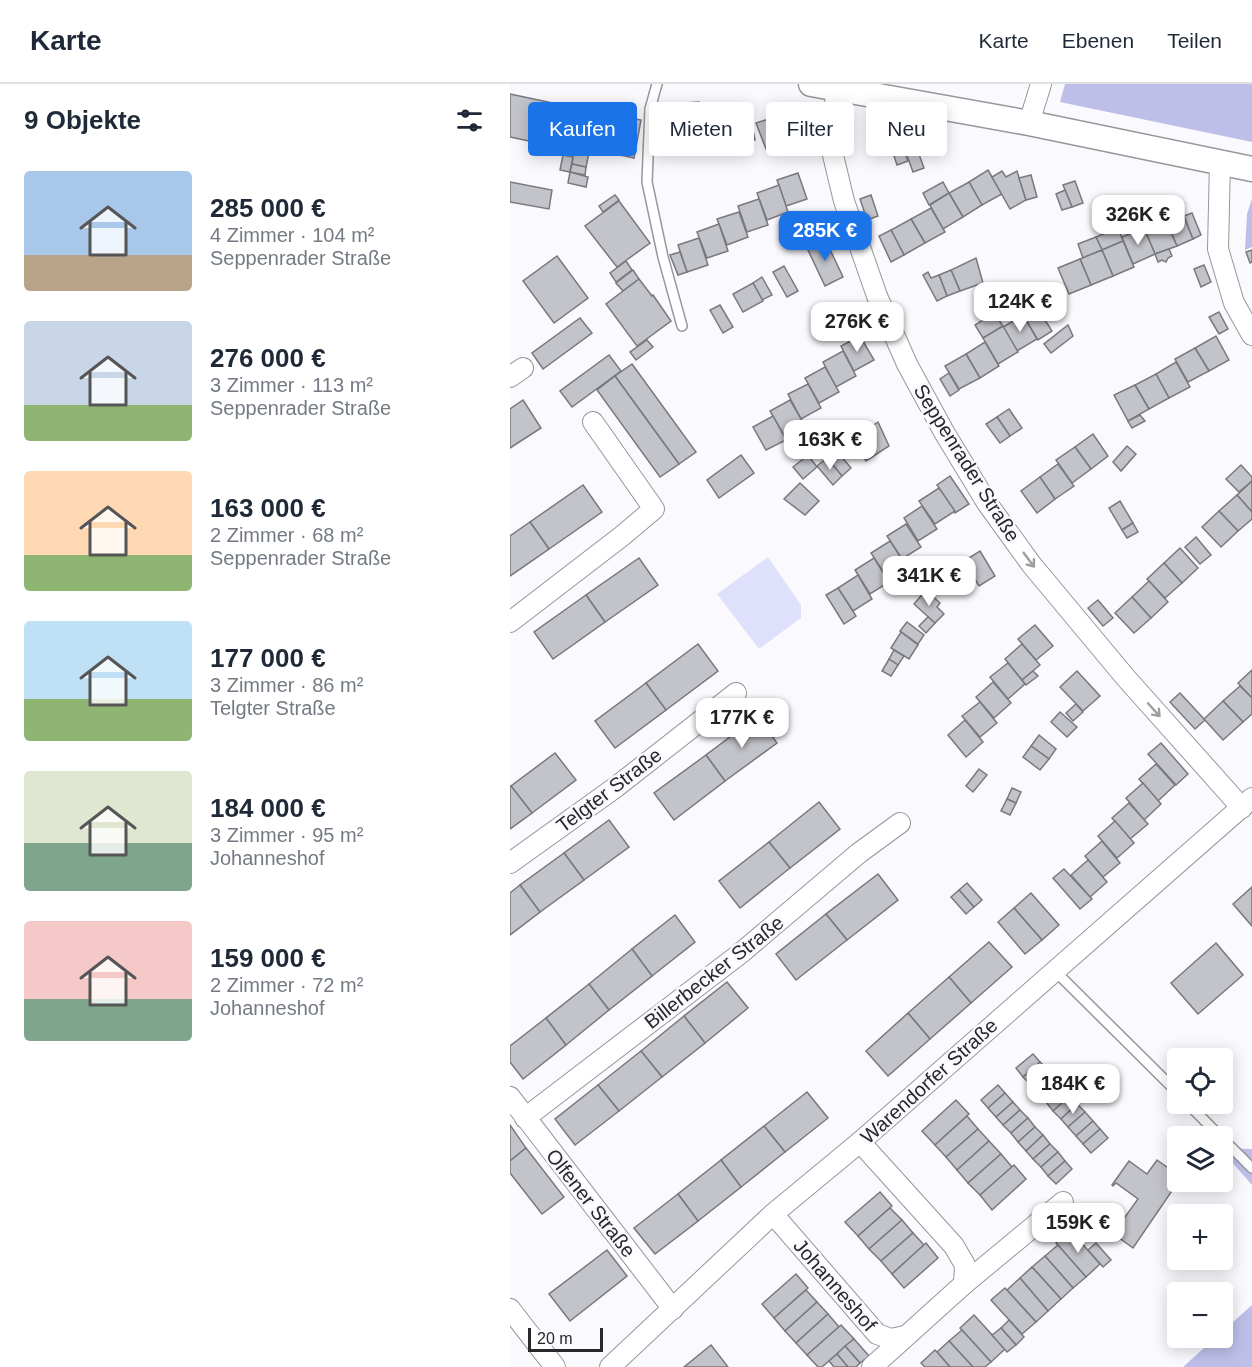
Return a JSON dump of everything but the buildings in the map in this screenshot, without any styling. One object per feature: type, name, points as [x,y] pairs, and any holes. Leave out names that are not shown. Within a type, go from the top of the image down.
[{"type":"street","points":[[811,84],[1029,123],[1252,169]]},
{"type":"street","points":[[1029,123],[1041,84]]},
{"type":"street","name":"Seppenrader Straße","points":[[836,88],[832,151],[843,201],[877,296],[907,364],[944,432],[987,503],[1031,564],[1118,669],[1247,803]]},
{"type":"street","points":[[1220,162],[1218,249],[1234,303],[1252,335]]},
{"type":"street","points":[[510,622],[654,509],[593,422]]},
{"type":"street","name":"Telgter Straße","points":[[510,863],[616,787],[736,693]]},
{"type":"street","name":"Warendorfer Straße","points":[[610,1367],[773,1214],[860,1142],[1247,803]]},
{"type":"street","name":"Billerbecker Straße","points":[[525,1118],[741,953],[859,853],[900,823]]},
{"type":"street","name":"Olfener Straße","points":[[510,1097],[673,1309]]},
{"type":"street","points":[[860,1142],[954,1246],[965,1265],[964,1284]]},
{"type":"street","name":"Johanneshof","points":[[872,1367],[964,1284],[1063,1202]]},
{"type":"street","name":"Johanneshof","points":[[773,1214],[877,1334],[891,1339],[905,1336]]},
{"type":"street","points":[[510,1308],[555,1367]]},
{"type":"lane","points":[[657,84],[650,110],[647,182],[663,257],[682,326]]},
{"type":"lane","points":[[1054,970],[1167,1082]]},
{"type":"lane","points":[[1198,1114],[1210,1126]]},
{"type":"lane","points":[[1233,1149],[1252,1168]]},
{"type":"shaded area","points":[[1065,84],[1252,84],[1252,142],[1060,102]]},
{"type":"shaded area","points":[[1252,199],[1252,247],[1245,250],[1247,214]]},
{"type":"shaded area","points":[[768,557],[801,605],[801,618],[759,649],[717,594]]},
{"type":"shaded area","points":[[1233,1148],[1252,1149],[1252,1185],[1233,1163]]},
{"type":"shaded area","points":[[1252,1305],[1252,1367],[1183,1367],[1204,1348],[1233,1348],[1233,1322]]}]
